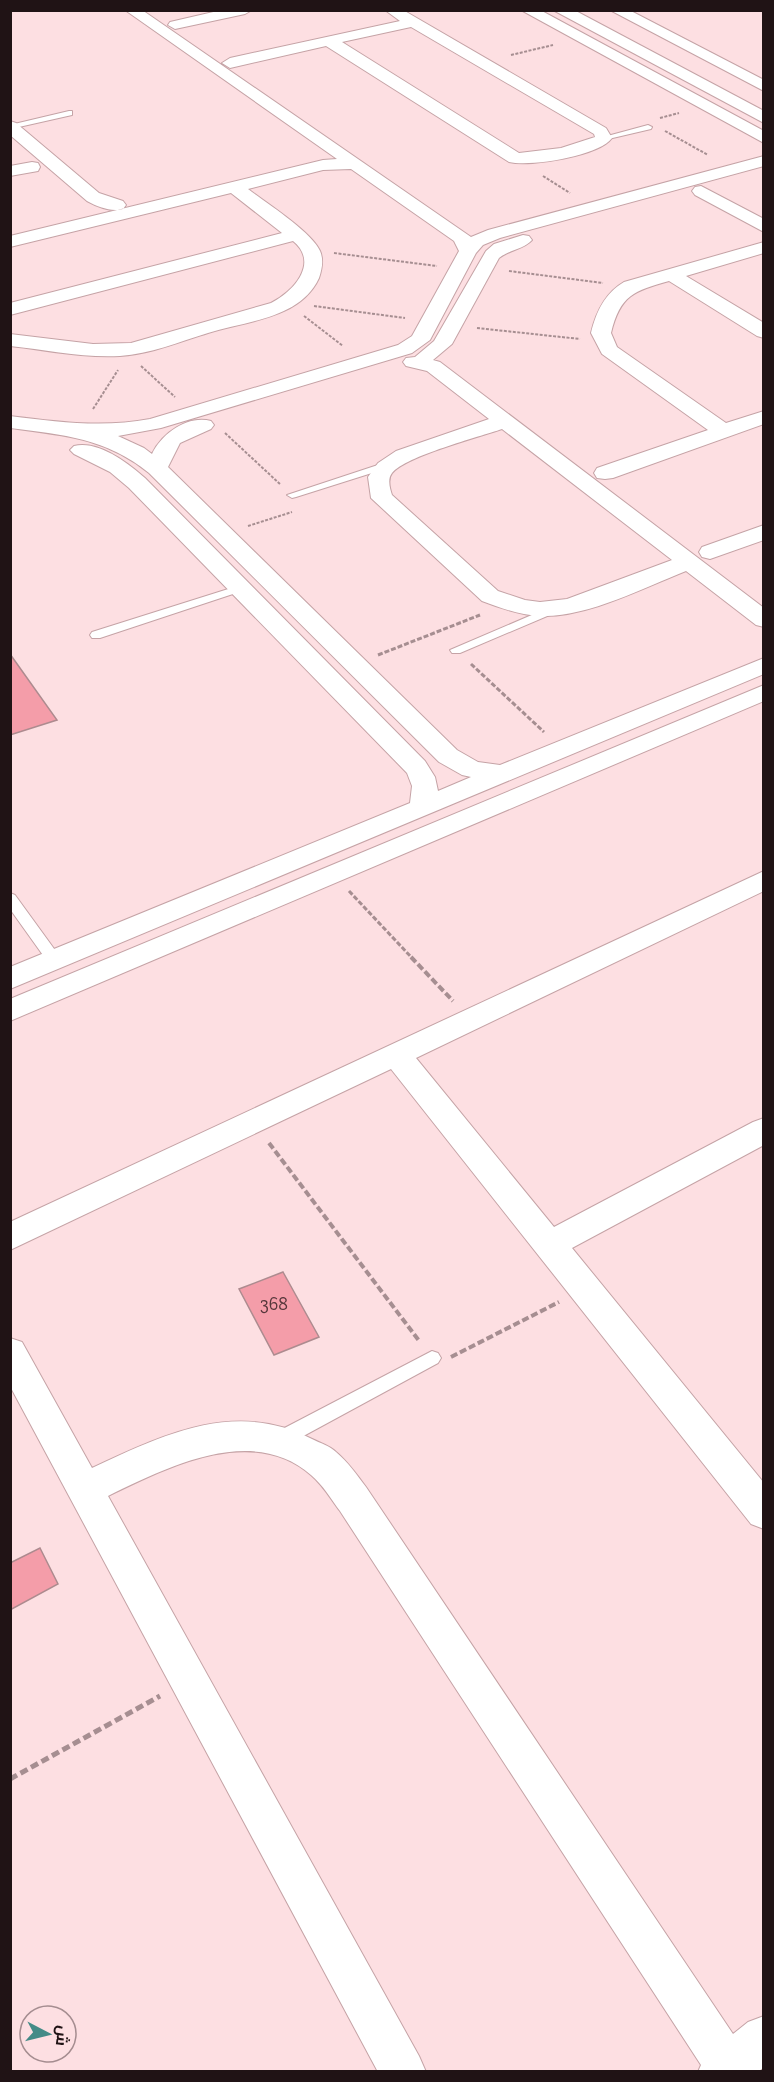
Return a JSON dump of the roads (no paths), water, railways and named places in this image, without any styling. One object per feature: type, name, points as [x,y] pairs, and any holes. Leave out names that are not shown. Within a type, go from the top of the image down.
[{"type":"street","points":[[132,10],[230,63],[476,230],[494,234]]},
{"type":"street","points":[[153,10],[175,26],[195,46],[328,146],[460,237],[466,243],[468,251]]},
{"type":"street","points":[[175,26],[245,10]]},
{"type":"street","points":[[329,41],[515,158],[539,159],[594,144],[604,138],[600,132],[393,10]]},
{"type":"street","points":[[528,10],[764,138]]},
{"type":"street","points":[[561,10],[764,118]]},
{"type":"street","points":[[591,10],[764,100]]},
{"type":"street","points":[[617,10],[764,86]]},
{"type":"street","points":[[230,63],[413,22]]},
{"type":"street","points":[[11,126],[93,197],[117,205]]},
{"type":"street","points":[[10,231],[75,212],[117,205],[318,155],[328,146]]},
{"type":"street","points":[[10,148],[48,181]]},
{"type":"street","points":[[79,431],[130,429],[192,413],[412,346],[420,340],[468,251],[477,241],[494,234],[764,161]]},
{"type":"street","points":[[10,242],[323,165],[354,164]]},
{"type":"street","points":[[10,171],[32,166]]},
{"type":"street","points":[[157,468],[170,440],[186,430],[414,362],[430,354],[442,344],[495,251],[506,245],[764,173]]},
{"type":"street","points":[[10,340],[125,352],[267,311],[287,302],[303,290],[314,266],[312,251],[296,235],[235,187]]},
{"type":"street","points":[[701,191],[764,227]]},
{"type":"street","points":[[10,309],[296,235]]},
{"type":"street","points":[[723,432],[619,357],[603,341],[601,333],[613,302],[622,290],[764,247]]},
{"type":"street","points":[[671,274],[764,332]]},
{"type":"street","points":[[442,344],[452,357],[662,516]]},
{"type":"street","points":[[414,362],[433,366],[688,562],[760,614]]},
{"type":"street","points":[[605,473],[764,417]]},
{"type":"street","points":[[504,421],[404,456],[380,473],[376,484],[382,498],[490,596],[509,604],[531,609],[577,606],[688,562]]},
{"type":"street","points":[[10,422],[79,431],[110,440],[137,452],[157,468],[448,756],[471,769],[502,774]]},
{"type":"street","points":[[10,438],[73,447],[99,456],[121,468],[416,767],[426,785],[421,808]]},
{"type":"street","points":[[691,538],[719,559],[764,532]]},
{"type":"street","points":[[10,979],[764,665]]},
{"type":"street","points":[[10,1011],[764,692]]},
{"type":"street","points":[[609,729],[631,748]]},
{"type":"street","points":[[10,1237],[764,880]]},
{"type":"street","points":[[396,1054],[764,1512]]},
{"type":"street","points":[[549,1245],[764,1130]]},
{"type":"street","points":[[10,1352],[403,2072]]},
{"type":"street","points":[[85,1489],[179,1446],[228,1434],[279,1440],[322,1462],[353,1499],[725,2069],[764,2038]]},
{"type":"lane","points":[[11,126],[69,113]]},
{"type":"lane","points":[[604,138],[648,127]]},
{"type":"lane","points":[[292,495],[390,464]]},
{"type":"lane","points":[[96,635],[241,588]]},
{"type":"lane","points":[[456,650],[555,609]]},
{"type":"lane","points":[[10,898],[55,961]]},
{"type":"lane","points":[[279,1440],[432,1358]]}]
